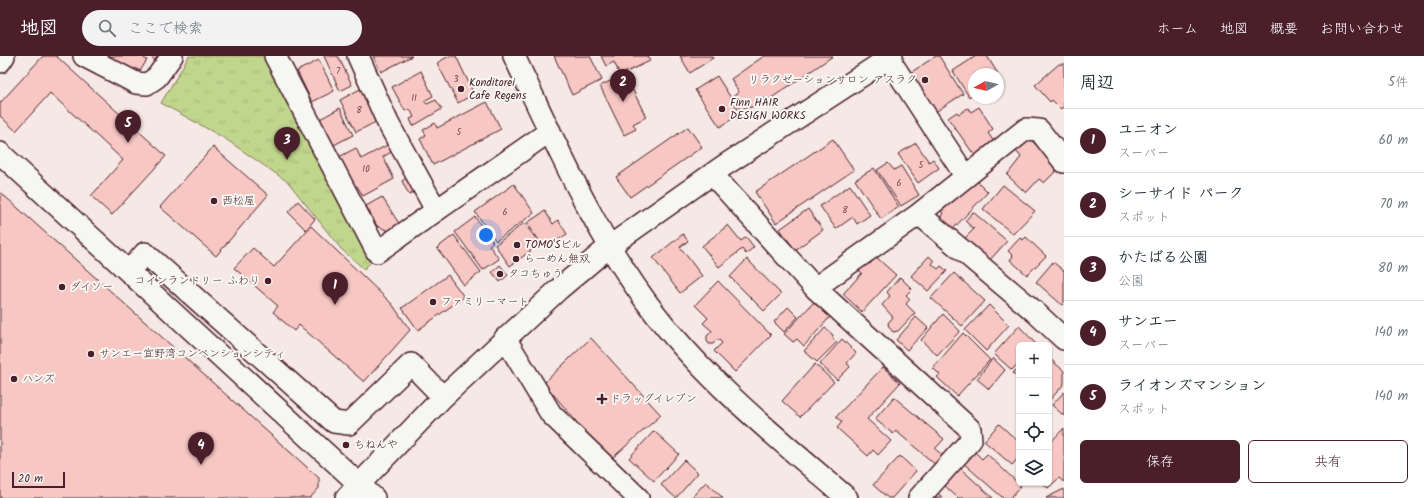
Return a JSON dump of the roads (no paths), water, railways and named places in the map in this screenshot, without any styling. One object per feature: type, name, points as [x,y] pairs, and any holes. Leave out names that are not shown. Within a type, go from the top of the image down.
[{"type":"street","points":[[0,62],[4,56]]},
{"type":"street","points":[[84,56],[136,83],[147,84],[157,77],[172,56]]},
{"type":"street","points":[[275,56],[377,252],[550,131]]},
{"type":"street","points":[[358,56],[388,123],[436,210]]},
{"type":"street","points":[[514,56],[550,131],[610,246],[656,316],[690,356],[748,412],[847,498]]},
{"type":"street","points":[[352,491],[443,397],[505,338],[610,246],[712,174],[890,57],[966,177]]},
{"type":"street","points":[[815,288],[919,214],[1026,130],[1039,130],[1064,162]]},
{"type":"street","points":[[0,153],[257,390],[352,491],[374,498]]},
{"type":"street","points":[[712,174],[815,288],[970,429],[971,440],[918,498]]},
{"type":"street","points":[[919,214],[1034,311],[1064,339]]},
{"type":"street","points":[[129,271],[145,253],[334,422],[349,424],[411,364],[443,397]]},
{"type":"street","points":[[197,335],[215,314]]},
{"type":"street","points":[[505,338],[551,414],[638,498]]},
{"type":"street","points":[[257,390],[276,369]]},
{"type":"place","name":"リラクゼーションサロン アスラク","points":[[925,80]]},
{"type":"place","name":"Konditorei Cafe Regens","points":[[461,89]]},
{"type":"place","name":"シーサイド パーク","points":[[623,102]]},
{"type":"place","name":"Finn HAIR DESIGN WORKS","points":[[722,109]]},
{"type":"place","name":"ライオンズマンション","points":[[128,143]]},
{"type":"place","name":"かたばる公園","points":[[287,160]]},
{"type":"place","name":"西松屋","points":[[214,201]]},
{"type":"place","name":"TOMO'Sビル","points":[[517,245]]},
{"type":"place","name":"らーめん無双","points":[[516,259]]},
{"type":"place","name":"タコちゅう","points":[[500,274]]},
{"type":"place","name":"コインランドリー ふわり","points":[[268,281]]},
{"type":"place","name":"ダイソー","points":[[62,287]]},
{"type":"place","name":"ファミリーマート","points":[[433,302]]},
{"type":"place","name":"ユニオン","points":[[335,305]]},
{"type":"place","name":"サンエー宜野湾コンベンションシティ","points":[[91,354]]},
{"type":"place","name":"ハンズ","points":[[14,379]]},
{"type":"place","name":"ドラッグイレブン","points":[[602,399]]},
{"type":"place","name":"ちねんや","points":[[346,445]]},
{"type":"place","name":"サンエー","points":[[201,465]]}]
